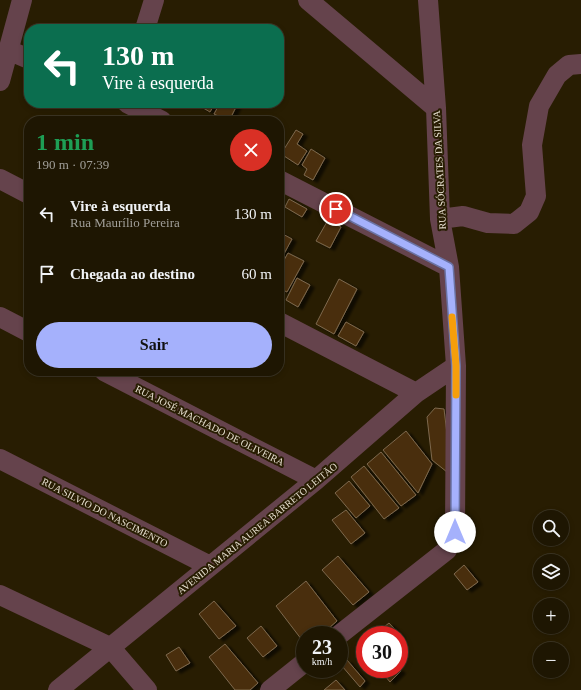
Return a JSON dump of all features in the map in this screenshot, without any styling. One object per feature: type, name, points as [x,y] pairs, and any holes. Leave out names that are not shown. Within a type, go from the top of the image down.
[{"type":"street","points":[[0,81],[22,0]]},
{"type":"street","points":[[147,24],[154,0]]},
{"type":"street","points":[[308,0],[436,108]]},
{"type":"street","name":"RUA SÓCRATES DA SILVA","points":[[348,628],[447,550],[455,532],[456,366],[449,267],[440,219],[436,108],[428,0]]},
{"type":"street","points":[[8,50],[24,57]]},
{"type":"street","points":[[440,219],[463,216],[488,223],[514,224],[529,212],[536,196],[532,145],[539,106],[557,76],[569,64],[581,64]]},
{"type":"street","points":[[137,108],[152,116]]},
{"type":"street","points":[[0,179],[24,191]]},
{"type":"street","points":[[284,183],[449,267]]},
{"type":"street","points":[[0,317],[24,329]]},
{"type":"street","points":[[284,325],[416,393]]},
{"type":"street","name":"AVENIDA MARIA AUREA BARRETO LEITÃO","points":[[58,690],[316,480],[416,393],[456,366]]},
{"type":"street","name":"RUA JOSÉ MACHADO DE OLIVEIRA","points":[[114,376],[316,480]]},
{"type":"street","name":"RUA SILVIO DO NASCIMENTO","points":[[0,459],[210,566]]},
{"type":"street","points":[[0,595],[110,647],[147,690]]},
{"type":"street","points":[[270,690],[296,669]]},
{"type":"building","points":[[203,108],[212,108],[210,112]]},
{"type":"building","points":[[217,108],[236,108],[232,116],[218,116],[214,114]]},
{"type":"building","points":[[296,130],[303,134],[297,144],[307,151],[298,165],[284,156],[284,149]]},
{"type":"building","points":[[311,149],[325,158],[313,180],[304,175],[307,169],[302,165]]},
{"type":"building","points":[[289,199],[307,209],[302,217],[285,207]]},
{"type":"building","points":[[328,220],[341,227],[330,248],[316,241]]},
{"type":"building","points":[[284,235],[292,239],[284,254]]},
{"type":"building","points":[[288,253],[304,261],[287,292],[284,290],[284,260]]},
{"type":"building","points":[[297,278],[310,285],[298,307],[286,300]]},
{"type":"building","points":[[339,279],[357,289],[334,334],[316,324]]},
{"type":"building","points":[[346,322],[364,332],[356,346],[338,336]]},
{"type":"building","points":[[435,408],[444,409],[452,476],[432,460],[427,417]]},
{"type":"building","points":[[406,431],[432,464],[418,493],[383,450]]},
{"type":"building","points":[[381,452],[416,495],[401,506],[367,464]]},
{"type":"building","points":[[364,466],[399,508],[384,519],[351,477]]},
{"type":"building","points":[[349,481],[370,506],[356,518],[335,493]]},
{"type":"building","points":[[346,510],[365,533],[351,544],[332,520]]},
{"type":"building","points":[[338,556],[369,592],[353,605],[322,570]]},
{"type":"building","points":[[464,565],[478,582],[467,590],[454,574]]},
{"type":"building","points":[[306,581],[337,621],[331,626],[296,626],[296,632],[276,606]]},
{"type":"building","points":[[214,601],[236,626],[219,639],[199,614]]},
{"type":"building","points":[[261,626],[277,646],[263,657],[247,638]]},
{"type":"building","points":[[225,644],[258,683],[250,690],[235,690],[209,657]]},
{"type":"building","points":[[179,647],[190,663],[176,671],[166,655]]},
{"type":"building","points":[[348,661],[356,670],[356,678],[362,678],[365,681],[360,687],[348,673]]},
{"type":"building","points":[[387,678],[394,678],[390,682]]},
{"type":"building","points":[[336,680],[345,690],[324,690]]},
{"type":"slow traffic","points":[[452,317],[456,366],[456,395]]},
{"type":"route","points":[[336,209],[449,267],[456,366],[455,532]]}]
